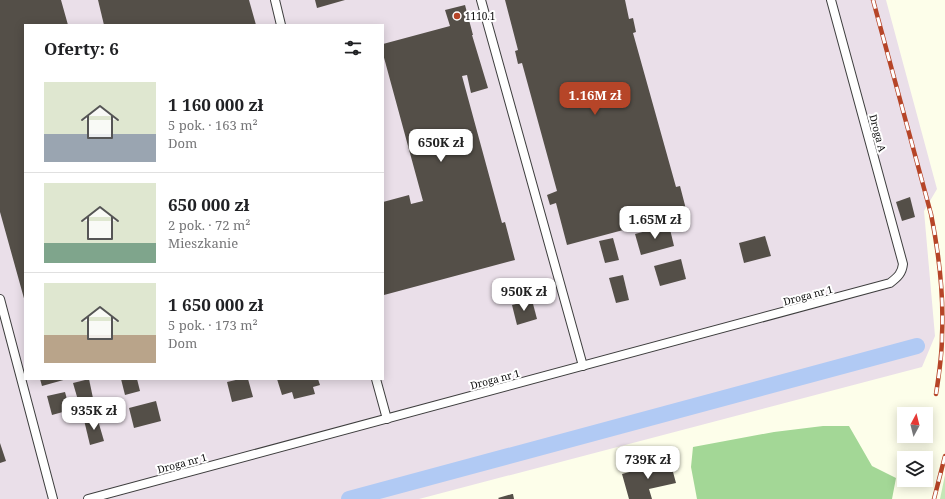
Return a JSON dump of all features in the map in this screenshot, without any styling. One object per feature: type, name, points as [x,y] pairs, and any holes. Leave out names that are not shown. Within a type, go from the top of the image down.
[{"type":"lane","points":[[275,0],[281,24]]},
{"type":"lane","points":[[480,0],[583,366]]},
{"type":"lane","name":"Droga A","points":[[832,0],[903,264],[902,271]]},
{"type":"lane","name":"Droga nr 1","points":[[88,499],[890,283],[897,278],[902,271]]},
{"type":"lane","points":[[0,299],[53,499]]},
{"type":"lane","points":[[376,380],[387,419]]},
{"type":"shaded area","points":[[0,0],[886,0],[937,189],[924,211],[935,336],[922,367],[419,499],[0,499]]},
{"type":"green space","points":[[823,426],[849,426],[872,466],[896,478],[892,499],[697,499],[691,467],[693,447],[774,432]]},
{"type":"green space","points":[[945,475],[945,499],[940,499]]},
{"type":"building","points":[[0,0],[61,0],[68,24],[24,24],[24,298],[0,212]]},
{"type":"building","points":[[98,0],[249,0],[256,24],[104,24]]},
{"type":"building","points":[[315,0],[345,0],[317,8]]},
{"type":"building","points":[[505,0],[625,0],[629,19],[633,18],[636,32],[633,33],[676,187],[680,186],[687,213],[567,245],[556,203],[550,205],[547,195],[557,191],[522,63],[518,64],[515,51],[518,50]]},
{"type":"building","points":[[465,5],[472,35],[488,88],[471,93],[467,75],[462,76],[502,223],[505,222],[515,260],[384,295],[384,202],[409,195],[411,204],[423,201],[384,58],[384,44],[450,26],[445,10]]},
{"type":"building","points":[[910,197],[915,217],[902,221],[896,202]]},
{"type":"building","points":[[669,225],[674,246],[641,255],[635,234]]},
{"type":"building","points":[[765,236],[771,256],[744,263],[739,243]]},
{"type":"building","points":[[613,238],[619,260],[605,263],[599,241]]},
{"type":"building","points":[[681,259],[686,279],[660,286],[654,266]]},
{"type":"building","points":[[623,275],[629,300],[616,303],[609,278]]},
{"type":"building","points":[[532,300],[537,319],[517,325],[512,305]]},
{"type":"building","points":[[40,380],[63,380],[42,386]]},
{"type":"building","points":[[89,380],[94,403],[80,407],[73,383]]},
{"type":"building","points":[[121,380],[137,380],[140,391],[125,395]]},
{"type":"building","points":[[248,380],[253,397],[232,402],[227,382]]},
{"type":"building","points":[[277,380],[318,380],[320,385],[313,387],[315,394],[294,399],[292,392],[282,395]]},
{"type":"building","points":[[65,392],[70,410],[52,415],[47,396]]},
{"type":"building","points":[[156,401],[161,421],[134,428],[129,408]]},
{"type":"building","points":[[97,417],[104,441],[90,445],[84,420]]},
{"type":"building","points":[[0,443],[6,461],[0,463]]},
{"type":"building","points":[[670,461],[676,483],[649,489],[652,499],[629,499],[622,474]]},
{"type":"building","points":[[513,494],[514,499],[498,498]]},
{"type":"waterway","points":[[349,499],[917,346]]},
{"type":"railway","points":[[873,0],[931,214],[936,244],[942,290],[942,343],[936,394]]},
{"type":"railway","points":[[934,499],[945,456]]},
{"type":"place","name":"1110.1","points":[[457,16]]}]
